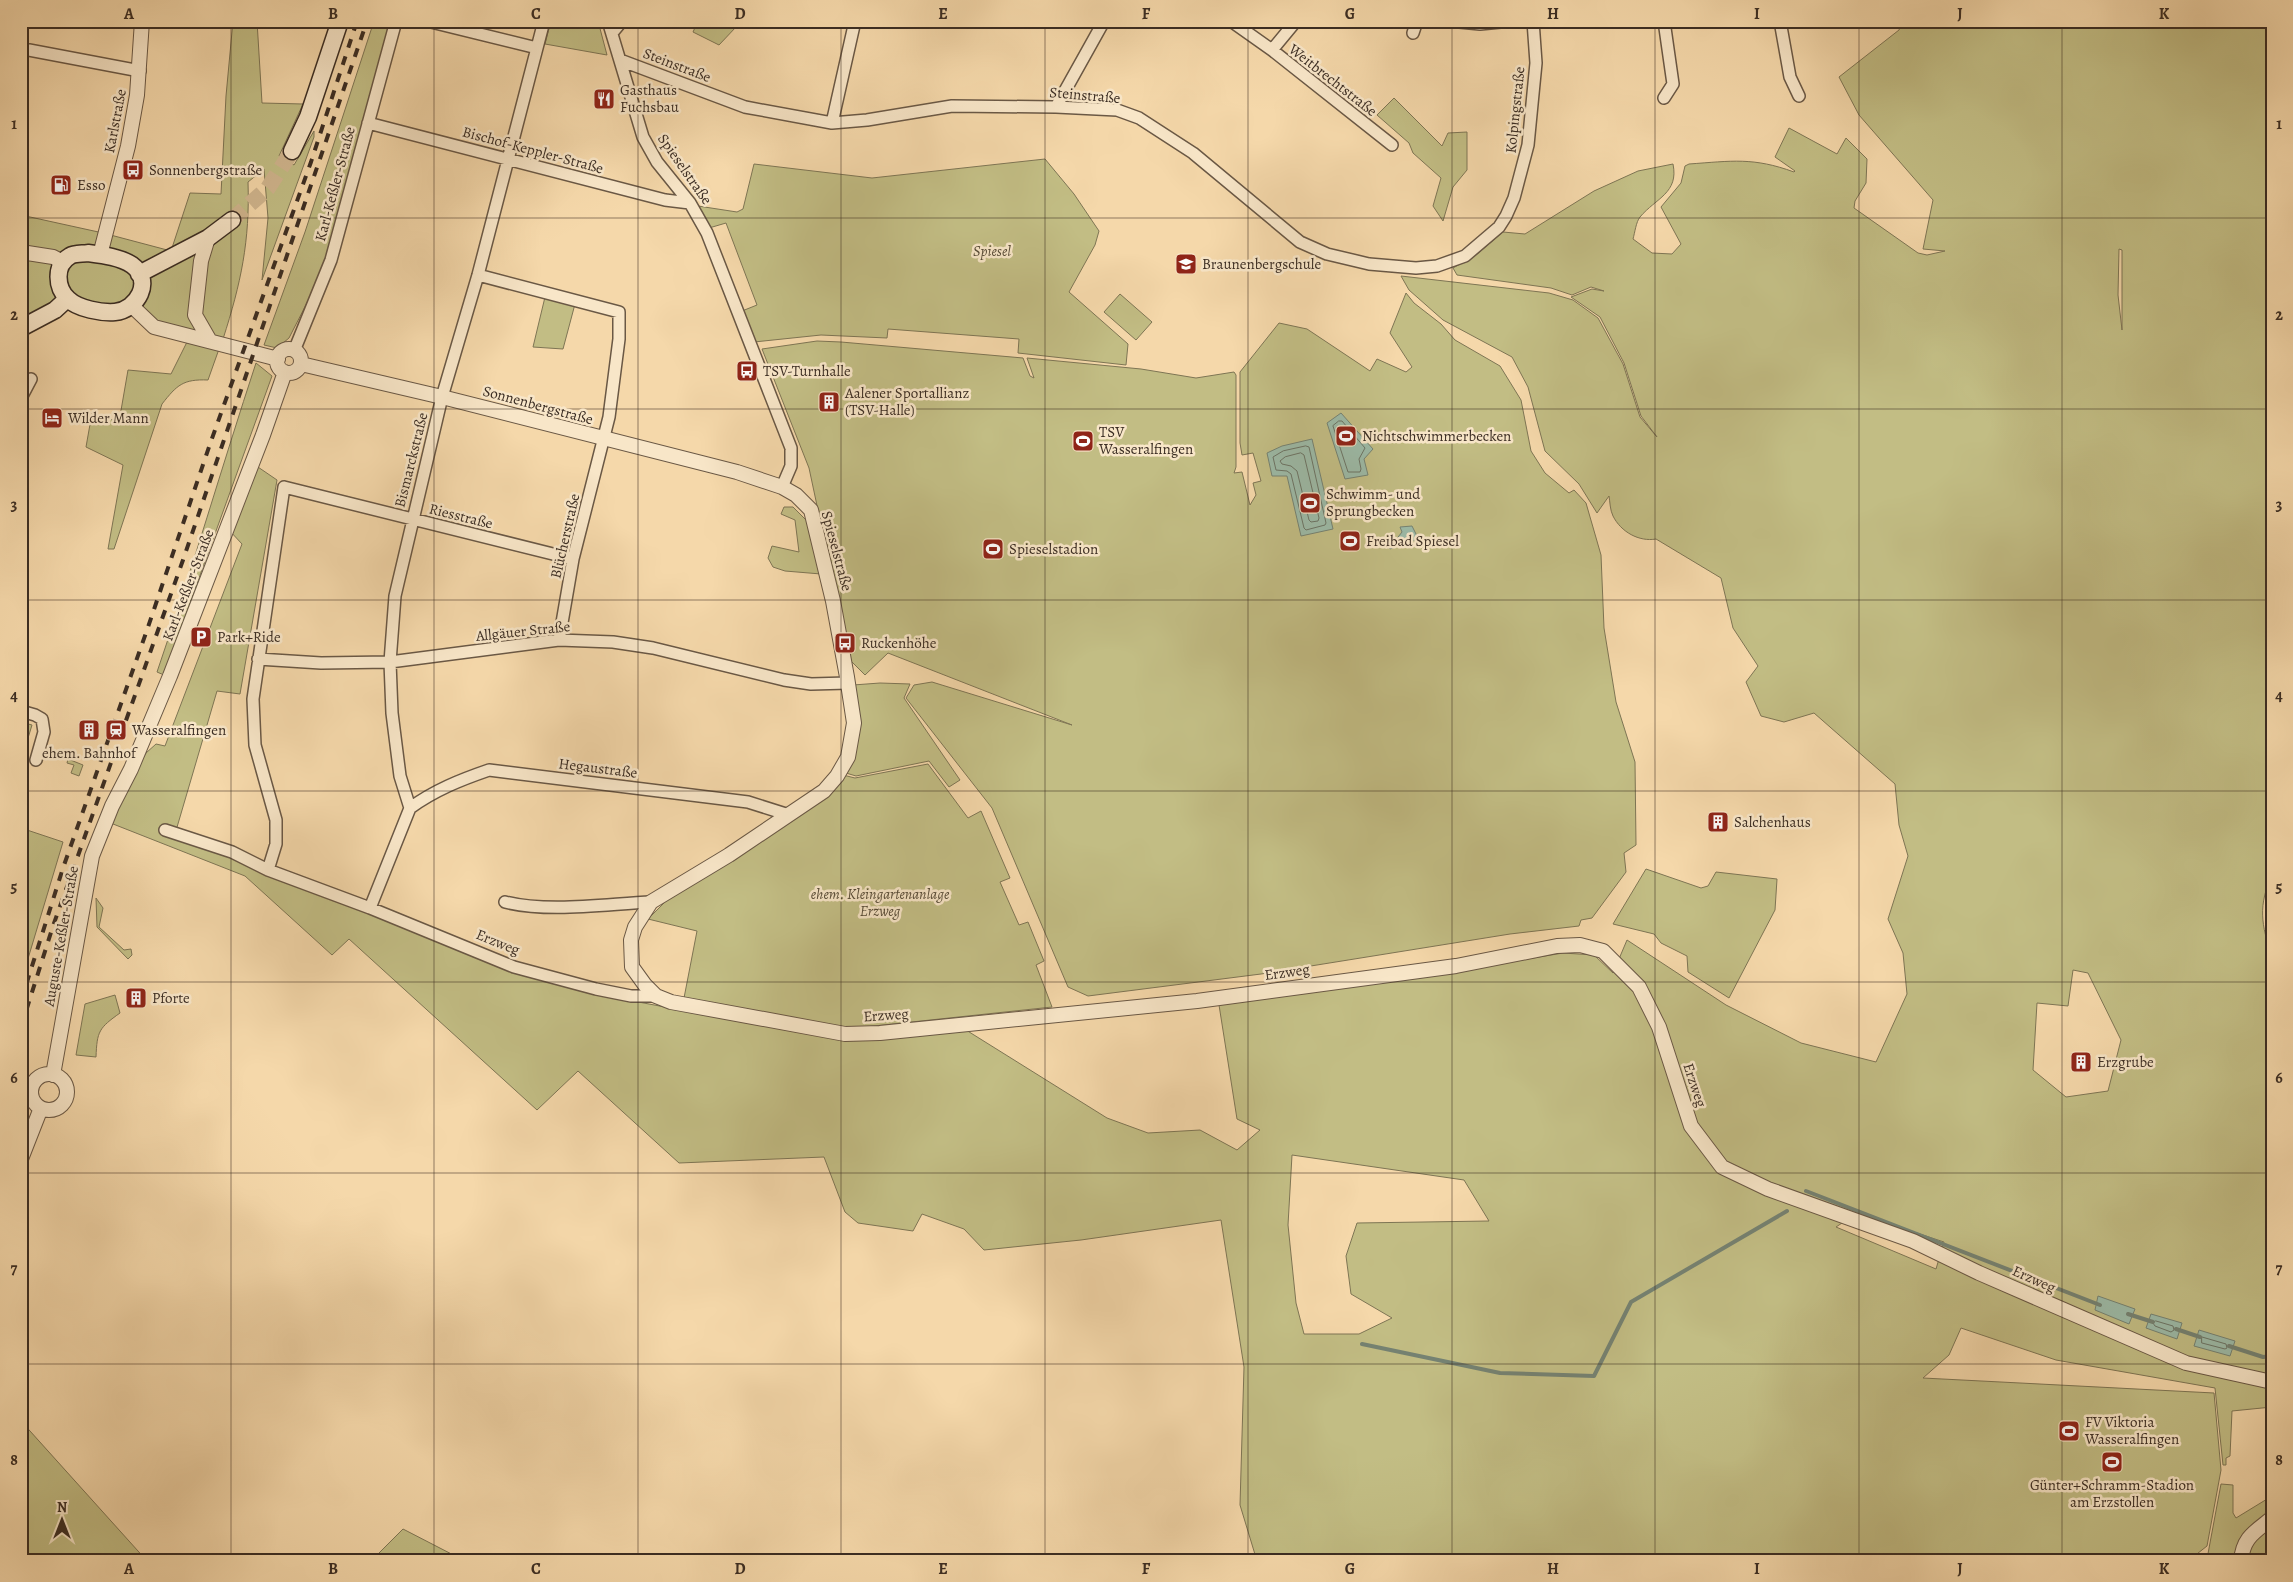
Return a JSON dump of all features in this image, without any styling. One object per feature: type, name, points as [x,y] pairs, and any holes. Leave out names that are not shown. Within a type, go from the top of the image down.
[{"type":"main road","points":[[292,151],[308,117],[340,21]]},
{"type":"main road","points":[[139,274],[208,238],[232,220]]},
{"type":"main road","points":[[78,254],[100,255],[121,260],[134,266],[142,283],[142,292],[132,306],[113,312],[101,311],[78,305],[67,299],[60,288],[58,279],[63,262],[70,256],[78,254]]},
{"type":"main road","points":[[21,328],[55,310],[67,299]]},
{"type":"street","name":"Karlstraße","points":[[100,255],[128,146],[140,71],[142,21]]},
{"type":"street","name":"Karl-Keßler-Straße","points":[[294,351],[331,260],[396,21]]},
{"type":"street","points":[[427,21],[537,48]]},
{"type":"street","name":"Bismarckstraße","points":[[410,808],[400,776],[392,713],[390,662],[395,596],[442,396],[478,275],[544,21]]},
{"type":"street","name":"Spieselstraße","points":[[608,21],[643,136],[657,162],[690,202],[707,233],[791,448],[791,466],[782,487],[796,495],[811,510],[833,601],[854,724],[848,757],[837,776],[824,791],[729,855],[651,902],[635,927],[631,940],[632,967],[656,996]]},
{"type":"street","points":[[612,33],[622,21]]},
{"type":"street","points":[[832,123],[855,21]]},
{"type":"street","points":[[1056,107],[1104,21]]},
{"type":"street","name":"Weitbrechtstraße","points":[[1231,21],[1272,50],[1392,145]]},
{"type":"street","points":[[1272,50],[1296,21]]},
{"type":"street","points":[[1413,33],[1417,21]]},
{"type":"street","points":[[1449,21],[1480,24],[1510,21]]},
{"type":"street","name":"Kolpingstraße","points":[[1499,227],[1514,198],[1528,145],[1536,63],[1533,21]]},
{"type":"street","points":[[1664,21],[1673,84],[1664,98]]},
{"type":"street","points":[[1780,21],[1790,77],[1799,96]]},
{"type":"street","points":[[30,50],[140,71]]},
{"type":"street","name":"Steinstraße","points":[[620,60],[745,107],[832,123],[867,120],[952,106],[1056,107],[1117,110],[1139,118],[1193,153],[1300,242],[1327,254],[1368,264],[1394,267],[1438,266],[1465,256],[1499,227]]},
{"type":"street","name":"Bischof-Keppler-Straße","points":[[368,123],[665,200],[690,202]]},
{"type":"street","points":[[208,238],[201,261],[195,315],[210,340]]},
{"type":"street","points":[[21,252],[53,257],[63,262]]},
{"type":"street","name":"Blücherstraße","points":[[478,275],[619,312],[619,339],[605,439],[573,559],[559,640]]},
{"type":"street","points":[[132,306],[154,327],[278,359]]},
{"type":"street","points":[[283,351],[294,351],[299,355],[301,364],[296,372],[285,372],[279,367],[278,359],[283,351]]},
{"type":"street","name":"Sonnenbergstraße","points":[[301,364],[442,396],[765,480],[782,487]]},
{"type":"street","name":"Karl-Keßler-Straße","points":[[112,806],[131,769],[170,676],[259,445],[285,372]]},
{"type":"street","points":[[21,398],[31,380]]},
{"type":"street","name":"Riesstraße","points":[[258,659],[284,487],[573,559]]},
{"type":"street","name":"Allgäuer Straße","points":[[258,659],[321,663],[390,662],[559,640],[613,642],[653,648],[784,680],[811,684],[848,683]]},
{"type":"street","points":[[258,659],[253,699],[255,745],[276,820],[276,844],[268,870]]},
{"type":"street","points":[[21,711],[35,715],[42,720],[44,732],[36,760]]},
{"type":"street","name":"Hegaustraße","points":[[410,808],[429,794],[489,770],[748,802],[789,815]]},
{"type":"street","name":"Auguste-Keßler-Straße","points":[[53,1075],[92,856],[112,806]]},
{"type":"street","points":[[370,908],[410,808]]},
{"type":"street","name":"Erzweg","points":[[165,830],[232,852],[268,870],[370,908],[514,967],[540,975],[631,996],[656,996],[671,1002],[844,1034],[880,1033],[1197,1001],[1447,967],[1557,946],[1580,945],[1603,951],[1639,987],[1659,1027],[1691,1126],[1722,1167],[1768,1189],[1913,1241],[1979,1273],[2186,1363],[2272,1382]]},
{"type":"street","points":[[505,902],[519,906],[561,906],[651,902]]},
{"type":"street","points":[[53,1075],[64,1082],[66,1098],[54,1110],[41,1108],[32,1097],[27,1085],[39,1077],[53,1075]]},
{"type":"street","points":[[21,1159],[41,1108]]},
{"type":"street","points":[[2241,1561],[2242,1547],[2250,1536],[2272,1518]]},
{"type":"green space","points":[[233,21],[257,21],[262,103],[303,104],[279,156],[294,165],[314,131],[314,137],[262,280],[268,218],[264,169],[248,182],[246,243],[243,262],[235,299],[223,339],[155,325],[131,303],[108,307],[71,300],[21,326],[21,215],[103,233],[171,251],[190,193],[221,194],[226,96]]},
{"type":"green space","points":[[374,21],[394,21],[329,260],[289,338],[277,348],[264,345],[305,232]]},
{"type":"green space","points":[[551,21],[598,21],[607,55],[545,44]]},
{"type":"green space","points":[[698,21],[746,21],[736,27],[719,45],[693,32]]},
{"type":"green space","points":[[1903,21],[2272,21],[2272,875],[2263,906],[2263,925],[2272,956],[2272,1407],[2232,1411],[2230,1456],[2226,1458],[2226,1465],[2223,1465],[2215,1388],[2056,1360],[1961,1328],[1949,1355],[1923,1378],[2214,1393],[2221,1470],[2207,1546],[2188,1561],[1257,1561],[1240,1505],[1244,1367],[1221,1220],[1081,1240],[984,1250],[964,1229],[922,1214],[913,1231],[858,1223],[845,1212],[824,1157],[679,1163],[578,1071],[537,1110],[349,939],[332,955],[245,876],[108,822],[146,753],[156,744],[165,746],[242,544],[229,530],[255,465],[277,480],[240,694],[217,691],[175,834],[261,865],[261,873],[510,970],[596,994],[808,1034],[966,1030],[1107,1118],[1148,1133],[1200,1130],[1237,1150],[1260,1130],[1237,1119],[1219,1005],[1401,980],[1563,953],[1594,955],[1613,973],[1627,940],[1726,1005],[1801,1043],[1876,1062],[1907,994],[1903,953],[1888,919],[1908,856],[1899,825],[1895,784],[1814,713],[1784,722],[1761,716],[1746,682],[1758,666],[1733,628],[1721,578],[1656,539],[1643,539],[1631,535],[1616,522],[1609,496],[1597,513],[1579,484],[1545,451],[1528,387],[1512,357],[1443,320],[1409,290],[1401,276],[1549,293],[1573,300],[1598,318],[1623,364],[1640,417],[1657,437],[1641,416],[1624,363],[1600,317],[1571,297],[1592,289],[1604,291],[1591,287],[1572,295],[1551,288],[1457,275],[1453,268],[1476,255],[1503,232],[1525,234],[1594,191],[1638,171],[1673,164],[1673,182],[1665,194],[1640,217],[1633,239],[1652,253],[1672,254],[1681,244],[1661,207],[1681,183],[1685,166],[1689,164],[1742,161],[1766,164],[1794,172],[1775,157],[1789,128],[1837,154],[1846,138],[1867,159],[1866,183],[1855,201],[1854,208],[1918,253],[1927,255],[1945,251],[1923,249],[1933,200],[1859,115],[1839,77],[1899,30]],"holes":[[[2119,249],[2122,250],[2122,330],[2118,295]],[[2073,970],[2088,973],[2121,1040],[2108,1091],[2066,1097],[2033,1070],[2037,1003],[2068,1006]],[[1292,1155],[1464,1180],[1489,1221],[1357,1223],[1346,1256],[1351,1294],[1392,1318],[1359,1334],[1304,1334],[1296,1303],[1288,1225]],[[1857,1213],[1944,1242],[1936,1269],[1836,1227]]]},
{"type":"green space","points":[[1394,98],[1442,146],[1448,133],[1467,132],[1467,170],[1453,187],[1443,221],[1433,206],[1441,178],[1413,153],[1409,143],[1377,115]]},
{"type":"green space","name":"Spiesel","points":[[1045,159],[1074,194],[1099,231],[1095,245],[1069,292],[1128,344],[1126,365],[1018,353],[1019,339],[888,329],[887,338],[821,335],[754,342],[742,311],[757,305],[726,223],[709,228],[698,206],[737,212],[743,209],[754,164],[872,178]]},
{"type":"green space","points":[[1406,293],[1414,303],[1441,324],[1455,340],[1500,366],[1521,400],[1531,451],[1545,473],[1569,493],[1574,490],[1586,503],[1601,555],[1604,628],[1616,702],[1635,762],[1636,845],[1624,853],[1626,872],[1592,918],[1581,920],[1579,926],[1510,934],[1261,974],[1088,996],[1068,987],[992,808],[906,698],[914,685],[932,682],[1072,725],[888,653],[865,675],[850,660],[809,468],[762,349],[817,341],[1023,358],[1030,376],[1034,378],[1027,358],[1141,369],[1196,378],[1234,372],[1236,375],[1236,467],[1234,473],[1242,472],[1250,505],[1256,495],[1253,483],[1261,481],[1253,453],[1242,455],[1240,443],[1240,372],[1279,323],[1307,329],[1370,371],[1377,359],[1406,372],[1412,367],[1390,333]]},
{"type":"green space","points":[[1120,294],[1152,322],[1136,340],[1104,312]]},
{"type":"green space","points":[[545,297],[575,304],[563,349],[533,347]]},
{"type":"green space","points":[[187,342],[219,349],[208,380],[181,384],[162,404],[114,549],[108,549],[123,465],[86,447],[92,413],[119,422],[128,370],[171,374]]},
{"type":"green space","points":[[256,363],[272,376],[164,675],[157,672]]},
{"type":"green space","points":[[784,507],[793,507],[807,521],[821,574],[785,571],[773,567],[768,558],[772,546],[799,552],[795,520],[781,514]]},
{"type":"green space","points":[[880,683],[910,684],[904,698],[960,780],[949,787],[929,761],[856,776],[846,773],[851,764],[856,743],[853,685]]},
{"type":"green space","points":[[21,722],[32,725],[21,761]]},
{"type":"green space","points":[[68,759],[83,765],[79,776],[71,773],[74,765],[67,763]]},
{"type":"green space","name":"ehem. Kleingartenanlage Erzweg","points":[[928,764],[968,818],[981,811],[1010,878],[1000,882],[1019,925],[1028,922],[1044,961],[1036,965],[1052,1007],[846,1029],[684,998],[697,931],[648,919],[679,888],[843,775],[855,778]]},
{"type":"green space","points":[[21,828],[63,842],[21,982],[23,857],[21,856]]},
{"type":"green space","points":[[1646,869],[1701,888],[1708,886],[1716,872],[1777,879],[1775,910],[1729,998],[1688,972],[1687,956],[1661,943],[1654,934],[1613,924]]},
{"type":"green space","points":[[2272,891],[2272,945],[2267,915]]},
{"type":"green space","points":[[96,898],[103,908],[99,927],[124,950],[131,949],[132,955],[128,959],[97,927]]},
{"type":"green space","points":[[115,995],[120,1013],[100,1031],[96,1057],[76,1055],[85,1004]]},
{"type":"green space","points":[[21,1421],[147,1561],[21,1561]]},
{"type":"green space","points":[[2221,1484],[2233,1485],[2233,1513],[2236,1518],[2272,1496],[2272,1561],[2205,1561],[2207,1559]]},
{"type":"green space","points":[[403,1529],[465,1561],[371,1561]]},
{"type":"water","name":"Nichtschwimmerbecken","points":[[1341,413],[1373,449],[1364,459],[1368,475],[1345,479],[1327,423]]},
{"type":"water","name":"Schwimm- und Sprungbecken","points":[[1312,439],[1333,529],[1301,536],[1287,476],[1272,476],[1267,453],[1282,446]]},
{"type":"water","points":[[1412,526],[1418,538],[1413,541],[1408,537],[1411,544],[1407,547],[1402,544],[1390,549],[1387,546],[1393,539],[1395,541],[1402,532],[1400,527]]},
{"type":"water","points":[[2098,1296],[2135,1309],[2129,1324],[2095,1310]]},
{"type":"water","points":[[2151,1314],[2182,1323],[2177,1339],[2146,1328]]},
{"type":"water","points":[[2199,1330],[2235,1341],[2230,1356],[2194,1346]]},
{"type":"waterway","points":[[1806,1191],[2100,1305]]},
{"type":"waterway","points":[[1362,1344],[1500,1373],[1594,1376],[1631,1302],[1787,1211]]},
{"type":"waterway","points":[[2128,1314],[2153,1322]]},
{"type":"waterway","points":[[2176,1329],[2200,1337]]},
{"type":"waterway","points":[[2229,1346],[2263,1357],[2272,1356]]},
{"type":"tunnel","points":[[232,220],[268,188],[292,151]]},
{"type":"railway","points":[[21,1001],[63,868],[210,444],[311,162],[357,21]]},
{"type":"railway","points":[[21,1027],[53,926],[183,560],[367,21]]},
{"type":"place","name":"Gasthaus Fuchsbau","points":[[604,99]]},
{"type":"place","name":"Sonnenbergstraße","points":[[133,170]]},
{"type":"place","name":"Esso","points":[[61,185]]},
{"type":"place","name":"Braunenbergschule","points":[[1186,264]]},
{"type":"place","name":"TSV-Turnhalle","points":[[747,371]]},
{"type":"place","name":"Aalener Sportallianz (TSV-Halle)","points":[[829,402]]},
{"type":"place","name":"Wilder Mann","points":[[52,418]]},
{"type":"place","name":"Nichtschwimmerbecken","points":[[1346,436]]},
{"type":"place","name":"TSV Wasseralfingen","points":[[1083,441]]},
{"type":"place","name":"Schwimm- und Sprungbecken","points":[[1310,503]]},
{"type":"place","name":"Freibad Spiesel","points":[[1350,541]]},
{"type":"place","name":"Spieselstadion","points":[[993,549]]},
{"type":"place","name":"Park+Ride","points":[[201,637]]},
{"type":"place","name":"Ruckenhöhe","points":[[845,643]]},
{"type":"place","name":"ehem. Bahnhof","points":[[89,730]]},
{"type":"place","name":"Wasseralfingen","points":[[116,730]]},
{"type":"place","name":"Salchenhaus","points":[[1718,822]]},
{"type":"place","name":"Pforte","points":[[136,998]]},
{"type":"place","name":"Erzgrube","points":[[2081,1062]]},
{"type":"place","name":"FV Viktoria Wasseralfingen","points":[[2069,1431]]},
{"type":"place","name":"Günter+Schramm-Stadion am Erzstollen","points":[[2112,1462]]}]
